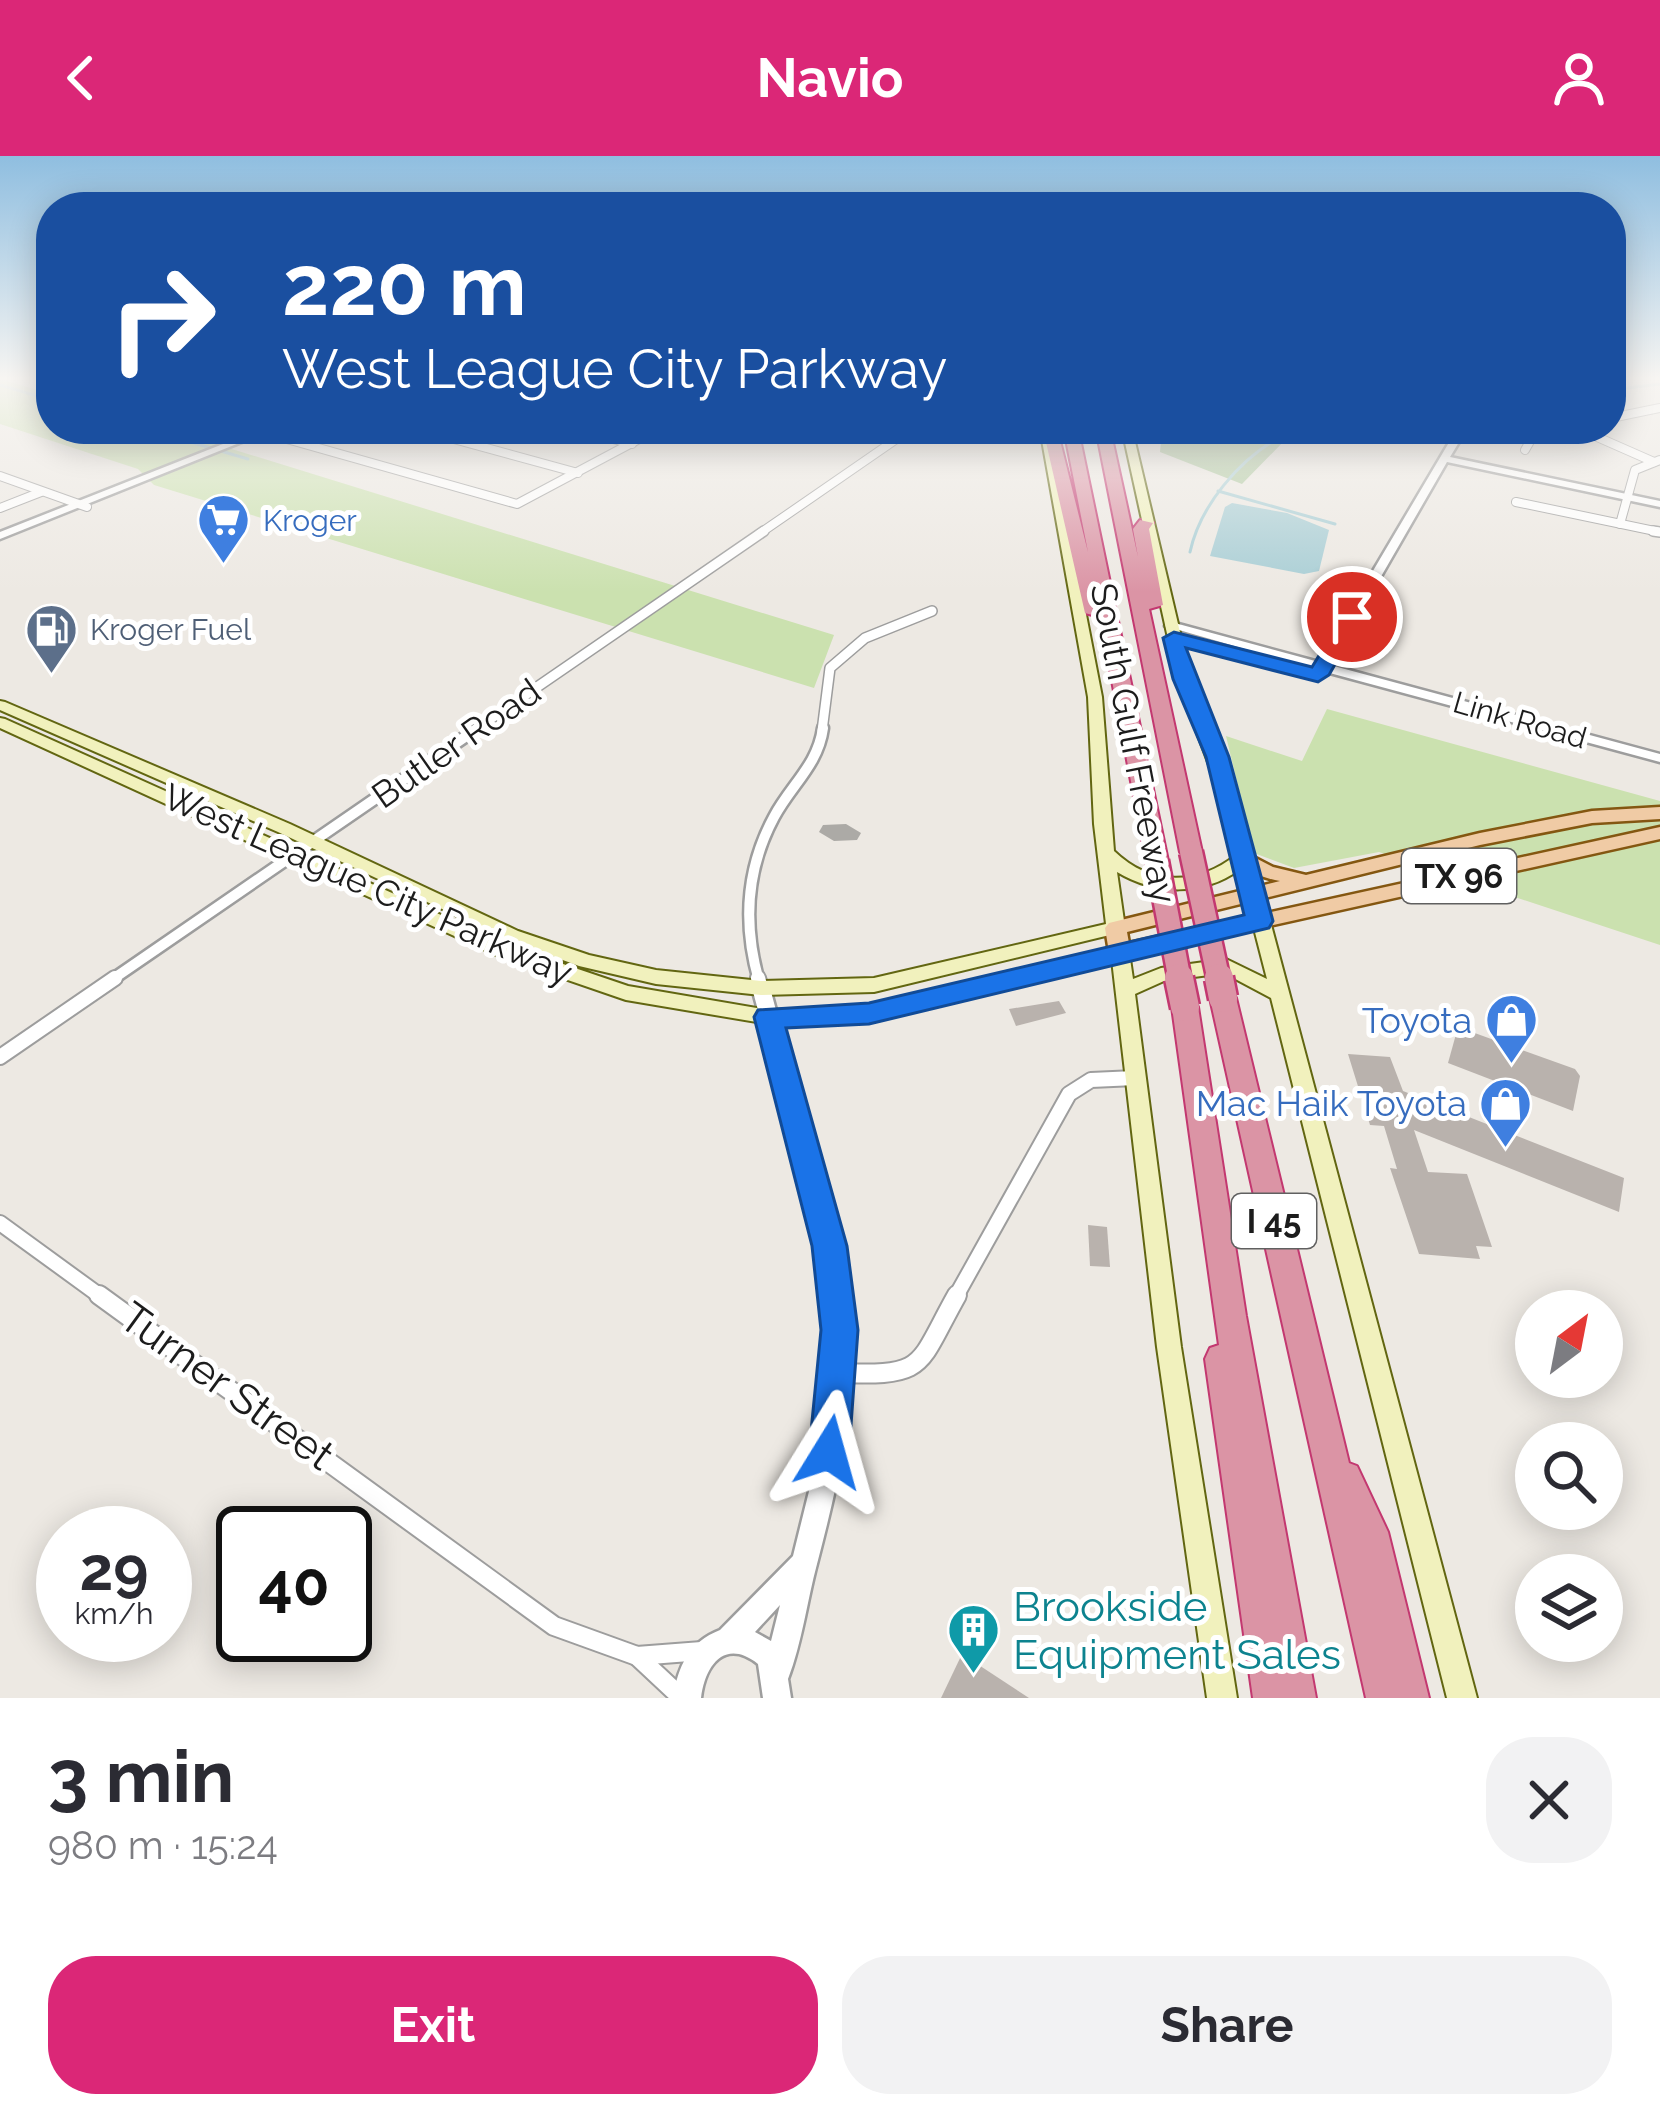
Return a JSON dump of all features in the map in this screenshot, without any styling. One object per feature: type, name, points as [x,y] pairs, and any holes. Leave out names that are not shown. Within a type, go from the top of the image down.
[{"type":"highway","points":[[1052,449],[1079,563],[1102,636],[1119,665]]},
{"type":"highway","name":"South Gulf Freeway","points":[[1076,449],[1185,1007],[1296,1698]]},
{"type":"highway","name":"South Gulf Freeway","points":[[1107,449],[1223,998],[1385,1698]]},
{"type":"highway","points":[[1145,523],[1141,529],[1166,669],[1156,688]]},
{"type":"highway","points":[[1219,1231],[1223,1368],[1273,1698]]},
{"type":"highway","points":[[1327,1444],[1370,1532],[1409,1698]]},
{"type":"main road","points":[[1051,449],[1095,697],[1106,853],[1222,1698]]},
{"type":"main road","points":[[1134,449],[1142,472],[1145,523],[1184,679],[1217,757],[1462,1698]]},
{"type":"main road","name":"West League City Parkway","points":[[0,706],[512,934],[586,962],[656,977],[761,988],[874,985],[1118,940],[1259,921],[1660,833]]},
{"type":"main road","name":"West League City Parkway","points":[[0,722],[550,970],[626,993],[768,1017],[869,1014],[1118,940],[1251,894],[1480,839],[1592,818],[1660,813]]},
{"type":"main road","points":[[25,732],[45,724]]},
{"type":"main road","points":[[139,782],[156,772]]},
{"type":"main road","points":[[1106,853],[1132,879],[1176,884],[1230,872],[1242,857]]},
{"type":"main road","points":[[1242,857],[1267,872],[1322,879]]},
{"type":"main road","points":[[1124,990],[1161,975],[1226,966],[1280,994]]},
{"type":"street","points":[[0,539],[219,449]]},
{"type":"street","points":[[329,449],[517,505],[623,449]]},
{"type":"street","points":[[490,449],[578,473]]},
{"type":"street","name":"Butler Road","points":[[0,1057],[882,449]]},
{"type":"street","points":[[1321,670],[1450,449]]},
{"type":"street","points":[[1628,449],[1657,461]]},
{"type":"street","points":[[1443,461],[1660,504]]},
{"type":"street","points":[[1620,524],[1635,470],[1657,461]]},
{"type":"street","points":[[0,476],[83,505]]},
{"type":"street","points":[[0,508],[43,492]]},
{"type":"street","points":[[1516,502],[1660,532]]},
{"type":"street","points":[[777,1685],[800,1567],[823,1490],[839,1373],[829,1246],[749,947],[750,878],[774,818],[820,751],[830,668],[865,638],[932,611]]},
{"type":"street","name":"Link Road","points":[[1173,632],[1660,763]]},
{"type":"street","points":[[839,1373],[899,1375],[916,1368],[1069,1094],[1091,1079],[1135,1078]]},
{"type":"street","name":"Turner Street","points":[[0,1223],[554,1626],[638,1656],[685,1698]]},
{"type":"street","points":[[685,1698],[688,1679],[704,1651],[730,1638],[800,1567]]},
{"type":"street","points":[[730,1638],[759,1646],[777,1685]]},
{"type":"street","name":"Turner Street","points":[[638,1656],[704,1651]]},
{"type":"green space","points":[[77,449],[232,449],[834,635],[814,688],[154,485],[138,469]]},
{"type":"green space","points":[[1160,449],[1276,449],[1242,484]]},
{"type":"green space","points":[[1327,709],[1660,801],[1660,945],[1379,852],[1294,868],[1254,853],[1226,736],[1302,761]]},
{"type":"water","points":[[1232,503],[1287,513],[1329,530],[1319,571],[1304,574],[1210,556],[1225,507]]},
{"type":"building","points":[[1059,1001],[1066,1013],[1016,1026],[1009,1009]]},
{"type":"building","name":"Toyota","points":[[1458,1027],[1575,1069],[1580,1076],[1573,1111],[1448,1063]]},
{"type":"building","name":"Mac Haik Toyota","points":[[1348,1054],[1390,1057],[1403,1091],[1624,1178],[1619,1212],[1414,1130],[1428,1172],[1467,1174],[1492,1247],[1476,1246],[1480,1259],[1419,1254],[1390,1168],[1397,1169],[1384,1126],[1370,1125]]},
{"type":"building","points":[[1088,1225],[1107,1227],[1110,1267],[1090,1266]]},
{"type":"building","name":"Brookside Equipment Sales","points":[[962,1654],[1029,1698],[941,1698]]},
{"type":"waterway","points":[[214,449],[248,459]]},
{"type":"waterway","points":[[1219,491],[1262,449]]},
{"type":"waterway","points":[[1190,552],[1219,491]]},
{"type":"waterway","points":[[1219,491],[1335,524]]},
{"type":"taxiway","points":[[834,832],[846,833]]},
{"type":"place","name":"Kroger","points":[[224,566]]},
{"type":"place","name":"Kroger Fuel","points":[[51,675]]},
{"type":"place","name":"Toyota","points":[[1511,1066]]},
{"type":"place","name":"Mac Haik Toyota","points":[[1506,1149]]},
{"type":"place","name":"Brookside Equipment Sales","points":[[974,1676]]},
{"type":"route","points":[[829,1452],[839,1373],[829,1246],[768,1017],[869,1014],[1259,921],[1217,757],[1184,679],[1174,638],[1318,675],[1352,617]]}]
